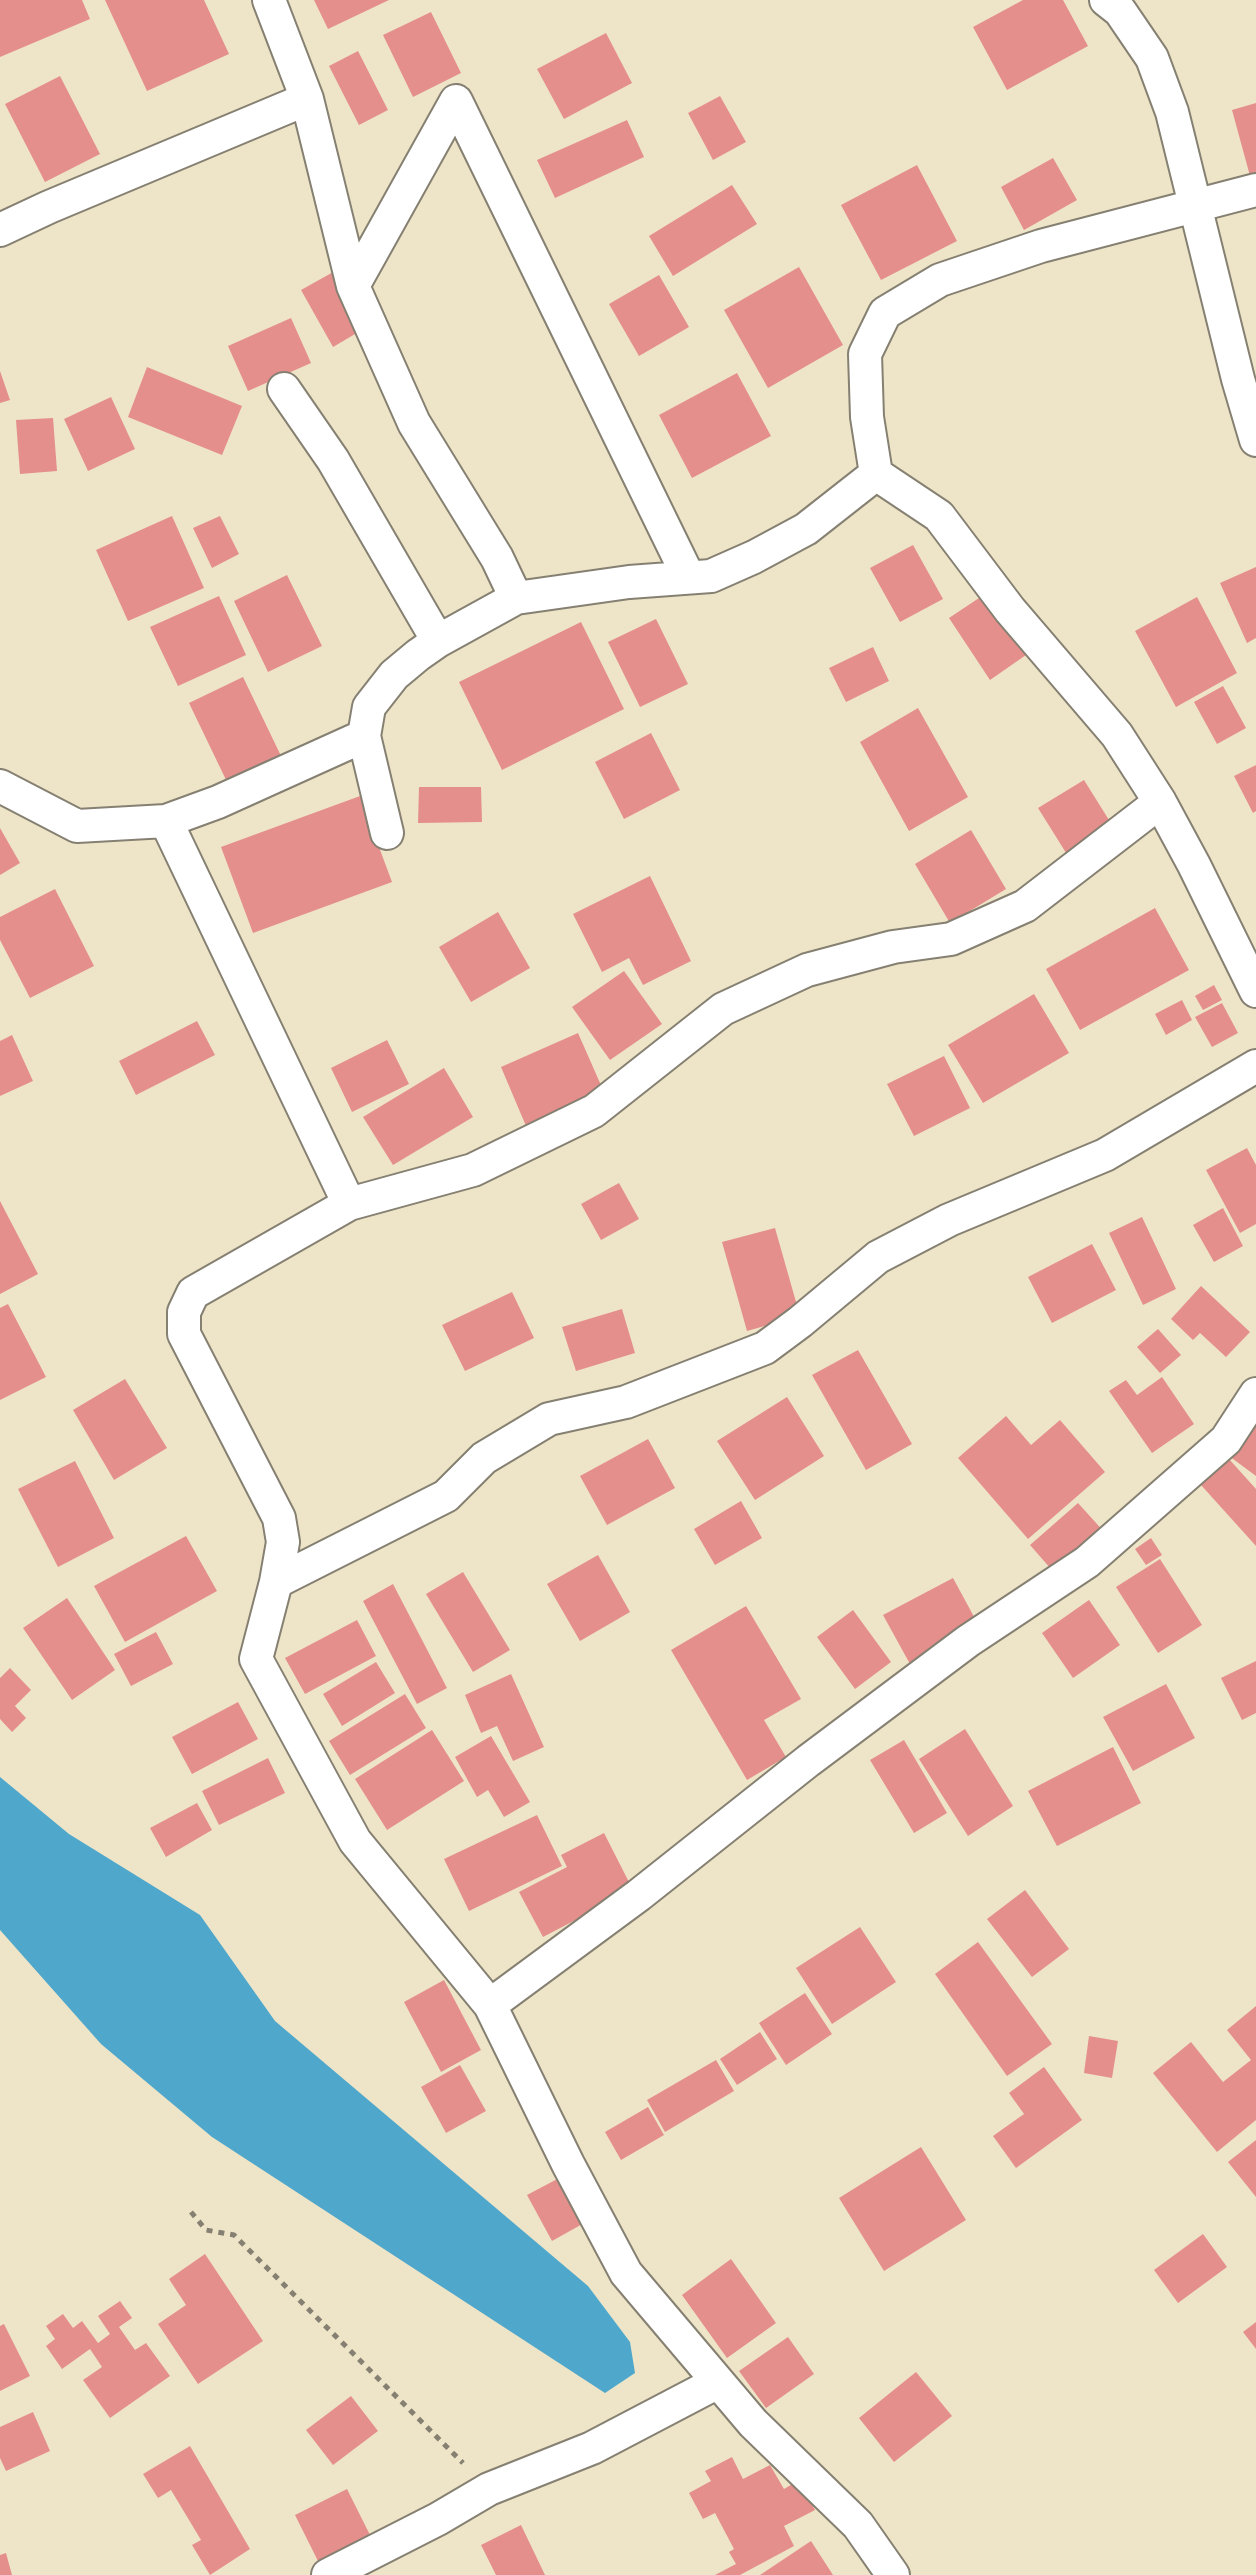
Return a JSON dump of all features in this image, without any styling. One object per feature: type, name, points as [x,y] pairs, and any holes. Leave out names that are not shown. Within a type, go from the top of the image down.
[{"type":"street","points":[[269,0],[307,99],[353,286],[414,423],[497,558],[516,598]]},
{"type":"street","points":[[1106,0],[1120,11],[1152,58],[1172,112],[1256,440]]},
{"type":"street","points":[[0,230],[307,99]]},
{"type":"street","points":[[353,286],[456,101],[688,576]]},
{"type":"street","points":[[1256,190],[1041,246],[940,280],[885,313],[865,354],[867,417],[876,474],[939,516],[1010,610],[1117,735],[1160,802],[1256,991]]},
{"type":"street","points":[[284,389],[333,460],[438,641]]},
{"type":"street","points":[[387,833],[364,736],[369,707],[394,675],[438,641],[516,598],[629,582],[711,576],[806,529],[876,474]]},
{"type":"street","points":[[0,786],[77,826],[166,821],[218,802],[364,736]]},
{"type":"street","points":[[893,2575],[858,2525],[753,2423],[626,2273],[490,2005],[355,1841],[256,1659],[283,1542],[279,1518],[184,1334],[184,1312],[193,1293],[349,1204],[473,1170],[594,1111],[723,1009],[807,970],[893,947],[951,939],[1025,906],[1160,802]]},
{"type":"street","points":[[166,821],[349,1204]]},
{"type":"street","points":[[276,1582],[446,1496],[484,1458],[549,1419],[626,1402],[765,1348],[878,1257],[949,1220],[1105,1155],[1256,1066]]},
{"type":"street","points":[[490,2005],[639,1895],[808,1761],[968,1641],[1087,1562],[1226,1440],[1256,1394]]},
{"type":"street","points":[[328,2575],[438,2519],[489,2489],[592,2448],[718,2382]]},
{"type":"path","points":[[191,2212],[206,2230],[234,2235],[489,2489]]},
{"type":"water","points":[[0,1777],[69,1834],[200,1915],[275,2021],[588,2286],[630,2342],[635,2373],[605,2393],[212,2137],[101,2044],[0,1930]]},
{"type":"building","points":[[0,0],[82,0],[90,19],[0,57]]},
{"type":"building","points":[[105,0],[204,0],[229,54],[147,91]]},
{"type":"building","points":[[314,0],[389,0],[328,29]]},
{"type":"building","points":[[1023,0],[1063,0],[1088,46],[1007,90],[973,27]]},
{"type":"building","points":[[431,12],[461,73],[413,97],[383,35]]},
{"type":"building","points":[[606,33],[632,83],[564,119],[537,69]]},
{"type":"building","points":[[358,51],[388,110],[359,125],[329,66]]},
{"type":"building","points":[[60,76],[100,154],[45,182],[5,104]]},
{"type":"building","points":[[720,96],[746,142],[713,160],[688,113]]},
{"type":"building","points":[[1256,103],[1256,186],[1253,187],[1232,110]]},
{"type":"building","points":[[627,120],[644,157],[555,198],[537,160]]},
{"type":"building","points":[[1053,158],[1077,200],[1024,230],[1001,187]]},
{"type":"building","points":[[917,165],[957,241],[881,280],[841,205]]},
{"type":"building","points":[[732,185],[757,224],[673,276],[649,236]]},
{"type":"building","points":[[799,267],[843,345],[768,388],[724,310]]},
{"type":"building","points":[[335,271],[367,327],[333,347],[301,290]]},
{"type":"building","points":[[659,275],[689,327],[639,356],[609,304]]},
{"type":"building","points":[[291,318],[311,363],[248,391],[228,346]]},
{"type":"building","points":[[147,367],[242,406],[222,455],[128,417]]},
{"type":"building","points":[[0,371],[10,400],[0,403]]},
{"type":"building","points":[[737,373],[771,436],[692,478],[659,415]]},
{"type":"building","points":[[111,397],[135,449],[88,471],[64,419]]},
{"type":"building","points":[[53,418],[57,471],[20,474],[16,420]]},
{"type":"building","points":[[172,516],[204,588],[128,621],[96,550]]},
{"type":"building","points":[[220,516],[239,554],[212,568],[193,528]]},
{"type":"building","points":[[913,545],[943,599],[900,622],[870,568]]},
{"type":"building","points":[[1256,567],[1256,638],[1247,643],[1220,583]]},
{"type":"building","points":[[287,575],[322,646],[268,672],[234,601]]},
{"type":"building","points":[[985,594],[1026,655],[990,680],[949,618]]},
{"type":"building","points":[[219,596],[246,655],[178,686],[150,627]]},
{"type":"building","points":[[1197,597],[1237,673],[1176,707],[1135,631]]},
{"type":"building","points":[[656,619],[688,684],[640,707],[608,642]]},
{"type":"building","points":[[581,622],[624,709],[502,770],[459,682]]},
{"type":"building","points":[[873,647],[889,681],[846,702],[829,668]]},
{"type":"building","points":[[243,677],[282,758],[228,784],[189,703]]},
{"type":"building","points":[[1223,686],[1246,728],[1217,744],[1194,702]]},
{"type":"building","points":[[918,708],[968,797],[909,831],[860,742]]},
{"type":"building","points":[[651,733],[680,790],[624,819],[595,762]]},
{"type":"building","points":[[1256,765],[1256,811],[1253,813],[1234,776]]},
{"type":"building","points":[[1084,780],[1114,828],[1068,856],[1038,808]]},
{"type":"building","points":[[419,787],[481,787],[482,822],[418,823]]},
{"type":"building","points":[[360,796],[392,882],[253,933],[221,847]]},
{"type":"building","points":[[0,828],[20,863],[0,875]]},
{"type":"building","points":[[971,830],[1006,889],[950,923],[915,864]]},
{"type":"building","points":[[650,876],[691,961],[643,985],[629,958],[602,972],[573,914]]},
{"type":"building","points":[[55,889],[94,966],[30,998],[0,940],[0,917]]},
{"type":"building","points":[[1155,908],[1189,970],[1080,1030],[1046,969]]},
{"type":"building","points":[[498,912],[530,968],[471,1002],[439,947]]},
{"type":"building","points":[[624,971],[662,1024],[610,1060],[572,1007]]},
{"type":"building","points":[[1214,985],[1222,1000],[1203,1010],[1195,996]]},
{"type":"building","points":[[1034,994],[1069,1053],[983,1103],[948,1045]]},
{"type":"building","points":[[1182,1000],[1192,1020],[1166,1035],[1155,1014]]},
{"type":"building","points":[[1222,1003],[1238,1033],[1212,1047],[1195,1017]]},
{"type":"building","points":[[197,1021],[215,1055],[136,1095],[119,1061]]},
{"type":"building","points":[[578,1033],[604,1092],[526,1126],[501,1067]]},
{"type":"building","points":[[12,1035],[33,1081],[0,1096],[0,1041]]},
{"type":"building","points":[[387,1040],[409,1084],[352,1112],[331,1068]]},
{"type":"building","points":[[944,1056],[970,1108],[914,1136],[887,1084]]},
{"type":"building","points":[[444,1068],[473,1117],[393,1165],[363,1117]]},
{"type":"building","points":[[1247,1148],[1256,1165],[1256,1224],[1240,1233],[1206,1170]]},
{"type":"building","points":[[619,1183],[639,1219],[601,1240],[581,1204]]},
{"type":"building","points":[[0,1201],[38,1274],[0,1294]]},
{"type":"building","points":[[1223,1208],[1243,1246],[1214,1262],[1193,1225]]},
{"type":"building","points":[[1142,1217],[1176,1289],[1143,1305],[1109,1233]]},
{"type":"building","points":[[775,1228],[800,1316],[747,1331],[722,1242]]},
{"type":"building","points":[[1092,1244],[1116,1290],[1052,1323],[1028,1277]]},
{"type":"building","points":[[1201,1286],[1250,1332],[1226,1357],[1200,1333],[1193,1340],[1171,1319]]},
{"type":"building","points":[[512,1292],[534,1338],[465,1371],[442,1325]]},
{"type":"building","points":[[8,1304],[46,1377],[0,1400],[0,1308]]},
{"type":"building","points":[[622,1309],[635,1353],[576,1371],[562,1327]]},
{"type":"building","points":[[1158,1329],[1181,1355],[1160,1373],[1137,1347]]},
{"type":"building","points":[[858,1350],[912,1444],[866,1470],[812,1375]]},
{"type":"building","points":[[1162,1377],[1194,1424],[1152,1453],[1109,1391],[1126,1380],[1137,1395]]},
{"type":"building","points":[[125,1379],[167,1448],[114,1480],[73,1410]]},
{"type":"building","points":[[787,1397],[824,1456],[755,1500],[717,1441]]},
{"type":"building","points":[[1006,1416],[1031,1445],[1060,1420],[1105,1472],[1028,1539],[958,1458]]},
{"type":"building","points":[[1256,1420],[1256,1476],[1225,1453]]},
{"type":"building","points":[[648,1439],[675,1488],[607,1525],[580,1476]]},
{"type":"building","points":[[1229,1459],[1256,1489],[1256,1546],[1201,1485]]},
{"type":"building","points":[[75,1461],[114,1538],[58,1567],[18,1489]]},
{"type":"building","points":[[741,1501],[762,1538],[715,1565],[694,1529]]},
{"type":"building","points":[[1078,1503],[1106,1534],[1058,1577],[1030,1545]]},
{"type":"building","points":[[186,1536],[217,1591],[125,1642],[94,1586]]},
{"type":"building","points":[[1151,1538],[1162,1555],[1146,1565],[1135,1549]]},
{"type":"building","points":[[598,1555],[630,1612],[580,1641],[547,1584]]},
{"type":"building","points":[[1160,1559],[1202,1625],[1158,1653],[1116,1587]]},
{"type":"building","points":[[463,1572],[510,1650],[473,1672],[426,1594]]},
{"type":"building","points":[[953,1578],[979,1626],[910,1664],[883,1615]]},
{"type":"building","points":[[393,1584],[447,1688],[417,1704],[363,1601]]},
{"type":"building","points":[[67,1598],[115,1670],[72,1700],[23,1628]]},
{"type":"building","points":[[1089,1600],[1120,1645],[1073,1678],[1042,1633]]},
{"type":"building","points":[[746,1606],[801,1699],[764,1720],[786,1757],[747,1780],[671,1650]]},
{"type":"building","points":[[853,1610],[891,1662],[855,1689],[817,1637]]},
{"type":"building","points":[[357,1620],[376,1656],[305,1694],[285,1658]]},
{"type":"building","points":[[156,1632],[173,1664],[131,1686],[114,1654]]},
{"type":"building","points":[[1256,1661],[1256,1713],[1242,1720],[1221,1678]]},
{"type":"building","points":[[376,1662],[395,1693],[342,1726],[323,1694]]},
{"type":"building","points":[[10,1668],[31,1690],[15,1706],[26,1718],[12,1732],[0,1719],[0,1678]]},
{"type":"building","points":[[511,1674],[544,1747],[513,1761],[497,1726],[481,1733],[465,1695]]},
{"type":"building","points":[[1166,1684],[1195,1738],[1133,1771],[1103,1717]]},
{"type":"building","points":[[405,1694],[426,1728],[350,1775],[329,1741]]},
{"type":"building","points":[[238,1702],[258,1739],[192,1774],[172,1737]]},
{"type":"building","points":[[965,1729],[1013,1806],[968,1836],[919,1759]]},
{"type":"building","points":[[432,1730],[464,1781],[387,1830],[355,1779]]},
{"type":"building","points":[[491,1736],[530,1802],[504,1817],[488,1790],[477,1797],[455,1757]]},
{"type":"building","points":[[904,1740],[947,1813],[914,1833],[870,1760]]},
{"type":"building","points":[[1113,1747],[1141,1803],[1057,1846],[1028,1791]]},
{"type":"building","points":[[268,1758],[285,1793],[219,1825],[202,1791]]},
{"type":"building","points":[[197,1803],[212,1830],[166,1857],[150,1828]]},
{"type":"building","points":[[537,1815],[562,1866],[469,1911],[444,1859]]},
{"type":"building","points":[[604,1833],[633,1890],[543,1937],[519,1892],[567,1867],[561,1855]]},
{"type":"building","points":[[1025,1890],[1069,1949],[1032,1977],[987,1919]]},
{"type":"building","points":[[860,1927],[896,1982],[832,2024],[796,1968]]},
{"type":"building","points":[[978,1942],[1052,2044],[1007,2076],[935,1974]]},
{"type":"building","points":[[444,1980],[481,2050],[441,2072],[404,2002]]},
{"type":"building","points":[[805,1993],[832,2034],[786,2065],[759,2023]]},
{"type":"building","points":[[1256,2006],[1256,2120],[1217,2152],[1153,2073],[1191,2042],[1223,2082],[1251,2060],[1227,2030]]},
{"type":"building","points":[[760,2032],[777,2059],[737,2085],[720,2059]]},
{"type":"building","points":[[1089,2036],[1118,2041],[1112,2078],[1084,2073]]},
{"type":"building","points":[[716,2060],[734,2091],[665,2132],[647,2100]]},
{"type":"building","points":[[460,2065],[486,2111],[446,2133],[421,2087]]},
{"type":"building","points":[[1044,2067],[1082,2120],[1016,2168],[993,2136],[1024,2114],[1009,2093]]},
{"type":"building","points":[[648,2107],[664,2135],[621,2160],[605,2132]]},
{"type":"building","points":[[1256,2140],[1256,2197],[1228,2162]]},
{"type":"building","points":[[921,2147],[966,2220],[884,2271],[839,2198]]},
{"type":"building","points":[[561,2177],[586,2222],[552,2241],[527,2195]]},
{"type":"building","points":[[1203,2234],[1227,2267],[1178,2303],[1154,2270]]},
{"type":"building","points":[[205,2254],[263,2341],[198,2384],[158,2324],[186,2305],[169,2279]]},
{"type":"building","points":[[731,2259],[776,2323],[727,2358],[682,2295]]},
{"type":"building","points":[[120,2301],[132,2318],[119,2327],[135,2350],[146,2343],[170,2376],[110,2418],[83,2380],[102,2367],[90,2349],[62,2369],[46,2346],[55,2339],[46,2326],[63,2314],[73,2328],[82,2321],[98,2343],[110,2334],[98,2316]]},
{"type":"building","points":[[1256,2322],[1256,2349],[1243,2332]]},
{"type":"building","points":[[4,2324],[30,2376],[0,2391],[0,2326]]},
{"type":"building","points":[[788,2337],[814,2374],[766,2408],[739,2371]]},
{"type":"building","points":[[916,2372],[952,2416],[894,2462],[859,2418]]},
{"type":"building","points":[[351,2396],[378,2431],[333,2465],[306,2430]]},
{"type":"building","points":[[33,2412],[50,2451],[6,2471],[0,2458],[0,2427]]},
{"type":"building","points":[[190,2446],[250,2549],[210,2575],[192,2545],[201,2540],[171,2490],[158,2498],[143,2474]]},
{"type":"building","points":[[732,2457],[743,2479],[770,2465],[784,2489],[799,2480],[815,2510],[784,2526],[794,2546],[740,2575],[715,2575],[736,2564],[729,2552],[734,2549],[715,2513],[703,2519],[689,2493],[711,2481],[705,2471]]},
{"type":"building","points":[[347,2489],[374,2543],[322,2569],[295,2515]]},
{"type":"building","points":[[521,2525],[545,2575],[496,2575],[481,2545]]},
{"type":"building","points":[[811,2541],[833,2575],[760,2575]]},
{"type":"building","points":[[6,2553],[12,2575],[0,2575],[0,2555]]}]
